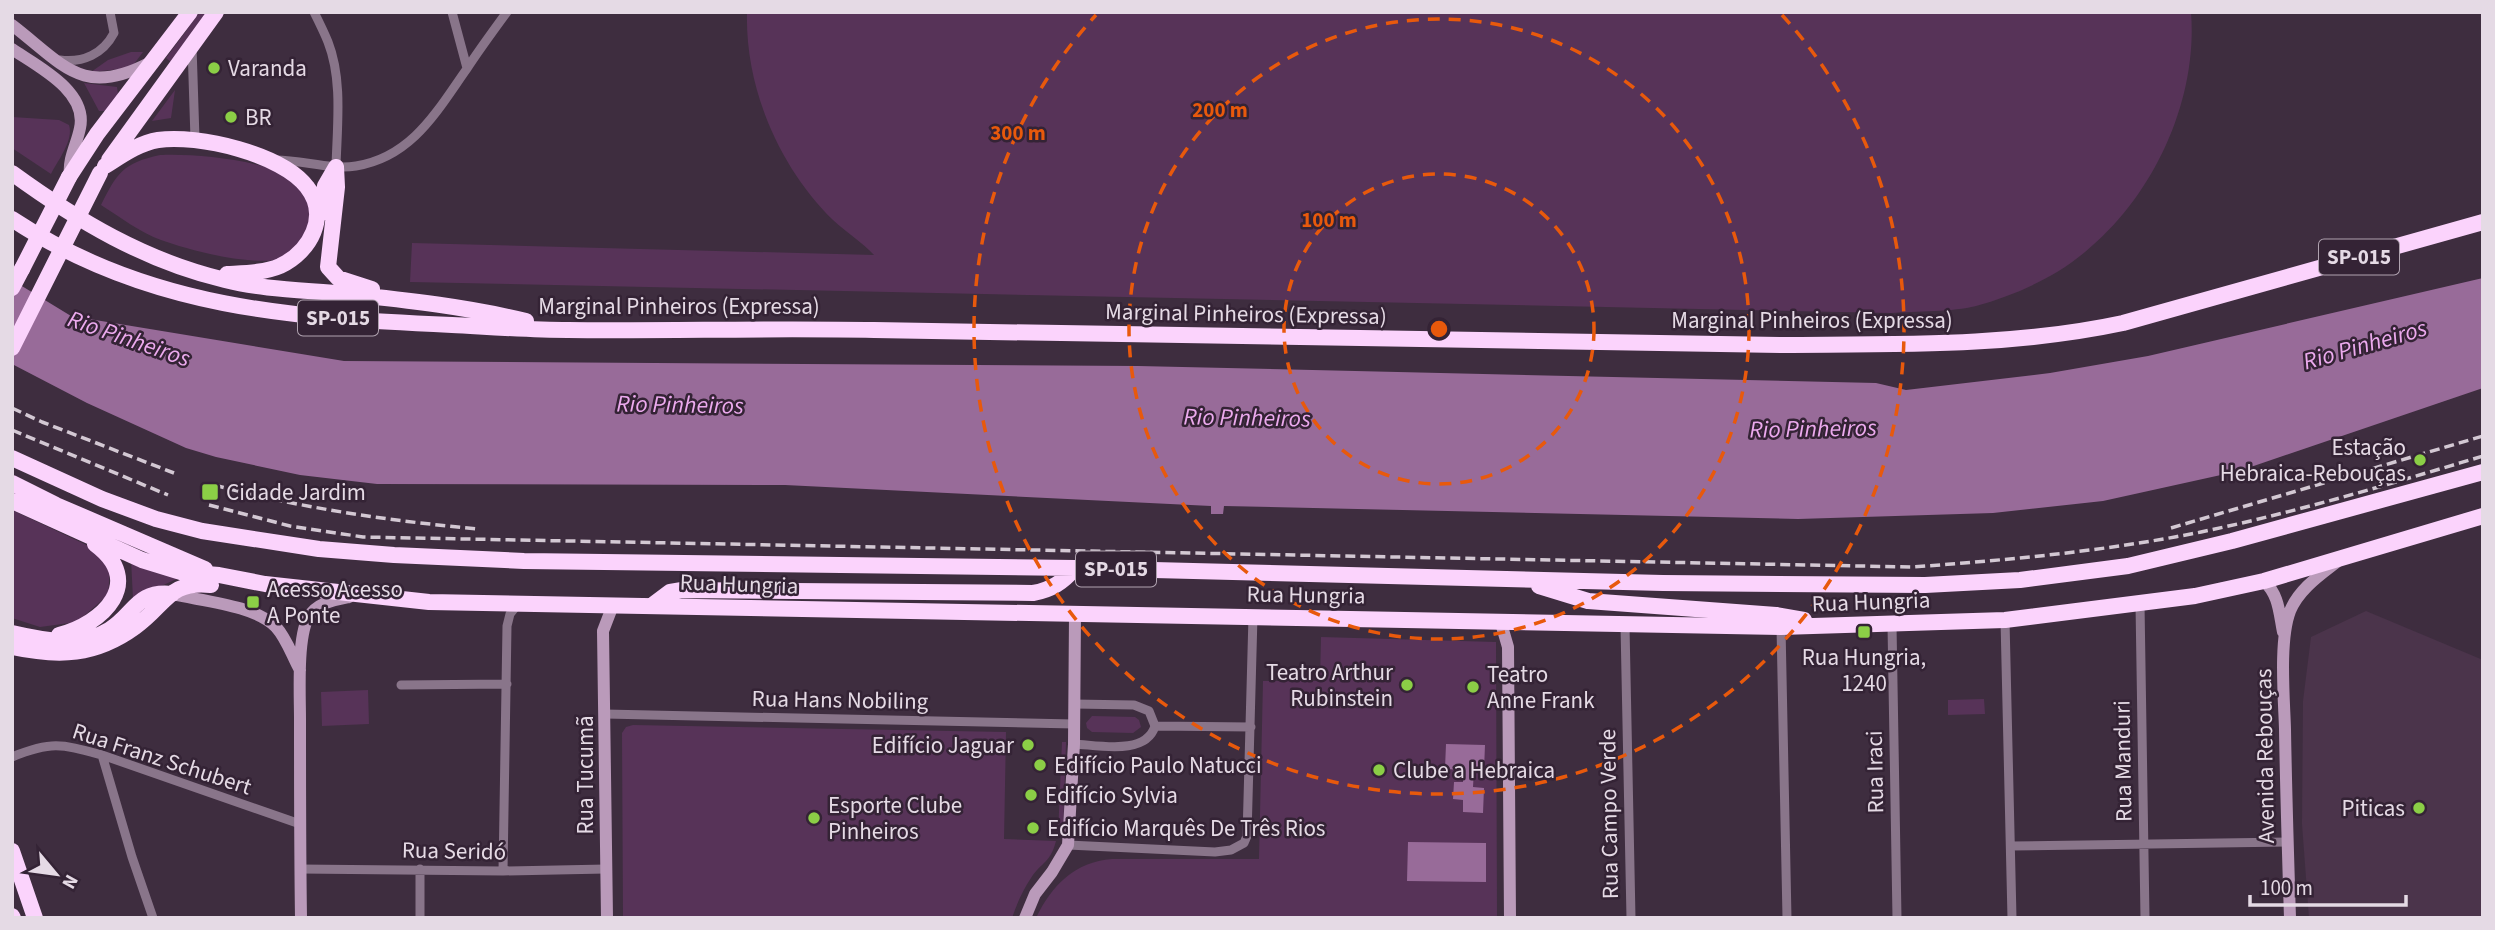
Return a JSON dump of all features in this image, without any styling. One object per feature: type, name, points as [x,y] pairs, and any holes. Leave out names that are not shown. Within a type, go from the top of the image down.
[{"type":"highway","points":[[12,288],[70,176],[97,134],[190,12]]},
{"type":"highway","points":[[12,348],[102,169],[216,12]]},
{"type":"highway","points":[[102,169],[132,149],[157,140],[195,139],[271,159],[299,177],[315,202],[318,222]]},
{"type":"highway","points":[[206,275],[260,271],[279,266],[295,257],[306,246],[318,222],[326,187],[336,167]]},
{"type":"highway","points":[[336,167],[337,187],[328,258],[331,272],[346,282],[391,292],[426,304]]},
{"type":"highway","points":[[12,173],[104,234],[206,275],[254,285],[473,310],[566,330]]},
{"type":"highway","name":"Marginal Pinheiros (Expressa)","points":[[12,219],[80,259],[166,291],[274,312],[346,318],[566,330],[758,327],[1755,344],[1945,344],[2073,334],[2123,323],[2483,222]]},
{"type":"highway","name":"SP-015","points":[[12,458],[102,499],[156,519],[202,531],[319,549],[394,555],[524,561],[1075,568],[1523,580],[1925,585],[2020,580],[2128,566],[2483,472]]},
{"type":"highway","points":[[12,483],[56,505],[219,575]]},
{"type":"highway","points":[[12,501],[164,568],[265,584]]},
{"type":"highway","name":"Rua Hungria","points":[[265,584],[429,602],[1253,616],[1625,626],[1892,625],[2005,620],[2140,604],[2264,581],[2463,523],[2483,514]]},
{"type":"highway","points":[[46,638],[87,625],[109,608],[114,597],[118,577],[115,566],[100,548],[79,532]]},
{"type":"highway","points":[[654,604],[670,592],[682,590],[1032,593],[1046,591],[1055,586],[1075,568]]},
{"type":"highway","points":[[1523,580],[1588,601],[1795,617],[1823,626]]},
{"type":"highway","points":[[12,647],[51,654],[92,649],[114,641],[134,628],[184,586],[265,584]]},
{"type":"highway","points":[[12,633],[60,640],[90,638],[108,631],[148,595],[172,594]]},
{"type":"highway","points":[[12,850],[35,918]]},
{"type":"highway","points":[[12,878],[24,918]]},
{"type":"street","points":[[55,59],[81,61],[103,48],[114,33],[110,12]]},
{"type":"street","points":[[314,12],[329,44],[335,70],[336,167]]},
{"type":"street","points":[[452,12],[467,68]]},
{"type":"street","points":[[271,159],[336,167],[358,166],[397,151],[415,139],[432,120],[507,12]]},
{"type":"street","points":[[12,25],[55,59],[75,72],[94,79],[118,76],[156,59]]},
{"type":"street","points":[[192,45],[195,139]]},
{"type":"street","points":[[12,49],[60,83],[75,102],[81,121],[69,166],[70,176]]},
{"type":"street","name":"Avenida Rebouças","points":[[2284,636],[2290,611],[2303,591],[2340,559]]},
{"type":"street","name":"Avenida Rebouças","points":[[2264,581],[2274,592],[2284,636],[2290,918]]},
{"type":"street","points":[[172,594],[235,608],[265,619],[282,637],[300,671]]},
{"type":"street","points":[[301,918],[300,671],[305,626],[312,612],[330,601],[360,595]]},
{"type":"street","points":[[503,871],[508,619],[517,604]]},
{"type":"street","name":"Rua Manduri","points":[[2140,604],[2145,918]]},
{"type":"street","points":[[586,605],[603,631]]},
{"type":"street","name":"Rua Tucumã","points":[[607,918],[603,631],[613,605]]},
{"type":"street","points":[[1025,918],[1035,894],[1068,845],[1074,744],[1075,615]]},
{"type":"street","points":[[1068,845],[1214,852],[1240,847],[1247,836],[1253,616]]},
{"type":"street","points":[[2005,620],[2012,918]]},
{"type":"street","points":[[1501,623],[1508,647],[1510,918]]},
{"type":"street","points":[[1508,647],[1521,624]]},
{"type":"street","name":"Rua Iraci","points":[[1892,625],[1897,918]]},
{"type":"street","name":"Rua Campo Verde","points":[[1625,626],[1630,918]]},
{"type":"street","points":[[1782,627],[1787,918]]},
{"type":"street","points":[[401,685],[507,684]]},
{"type":"street","points":[[1074,704],[1142,707],[1152,715],[1155,726],[1148,740],[1141,743],[1074,744]]},
{"type":"street","name":"Rua Hans Nobiling","points":[[605,714],[1074,724]]},
{"type":"street","points":[[1155,726],[1251,727]]},
{"type":"street","name":"Rua Franz Schubert","points":[[12,757],[50,744],[102,755],[300,824]]},
{"type":"street","points":[[102,755],[153,918]]},
{"type":"street","points":[[2011,846],[2288,842]]},
{"type":"street","name":"Rua Seridó","points":[[300,869],[606,869]]},
{"type":"street","points":[[420,869],[420,918]]},
{"type":"shaded area","points":[[200,12],[206,12],[171,62],[166,58]]},
{"type":"shaded area","points":[[747,12],[2191,12],[2191,45],[2179,112],[2166,144],[2151,175],[2110,229],[2073,261],[2034,285],[2005,297],[1957,309],[1891,313],[410,282],[412,243],[874,255],[833,220],[814,199],[796,176],[782,151],[759,97],[748,41]]},
{"type":"shaded area","points":[[131,52],[143,52],[131,68],[91,72],[108,60]]},
{"type":"shaded area","points":[[84,83],[117,87],[118,94],[105,111],[99,111]]},
{"type":"shaded area","points":[[175,90],[171,118],[152,121]]},
{"type":"shaded area","points":[[12,117],[59,120],[69,125],[67,143],[51,174],[12,148]]},
{"type":"shaded area","points":[[160,155],[192,155],[233,160],[272,169],[287,176],[299,184],[309,202],[311,223],[305,238],[286,257],[274,260],[242,260],[188,249],[153,237],[101,205],[123,171],[137,162]]},
{"type":"shaded area","points":[[12,510],[93,548],[110,569],[108,595],[77,622],[40,627],[12,618]]},
{"type":"shaded area","points":[[131,559],[183,576],[133,599]]},
{"type":"shaded area","points":[[2366,611],[2483,660],[2483,918],[2309,918],[2302,824],[2303,701],[2311,637]]},
{"type":"shaded area","name":"Clube a Hebraica","points":[[1321,637],[1496,642],[1497,918],[1036,918],[1049,895],[1066,877],[1099,861],[1259,859],[1263,681],[1320,681]]},
{"type":"shaded area","points":[[368,690],[369,724],[322,726],[321,692]]},
{"type":"shaded area","points":[[1984,699],[1985,714],[1948,715],[1948,700]]},
{"type":"shaded area","points":[[1092,716],[1135,717],[1141,727],[1133,733],[1092,732],[1086,723]]},
{"type":"shaded area","name":"Esporte Clube Pinheiros","points":[[626,727],[1006,732],[1004,839],[1056,841],[1048,858],[1025,887],[1012,918],[623,918],[622,733]]},
{"type":"shaded area","points":[[1062,742],[1066,742],[1063,835],[1058,835]]},
{"type":"water","name":"Rio Pinheiros","points":[[2483,278],[2483,388],[2239,471],[2103,501],[1993,513],[1798,519],[1224,506],[1223,514],[1211,514],[1211,506],[785,485],[377,484],[300,475],[186,448],[87,403],[12,364],[12,280],[71,316],[344,361],[1138,366],[1876,383],[1906,390],[2050,373],[2148,356]]},
{"type":"water","points":[[1446,744],[1485,745],[1484,770],[1474,770],[1473,787],[1484,788],[1483,813],[1463,812],[1463,800],[1453,799],[1454,782],[1463,782],[1463,770],[1445,769]]},
{"type":"water","points":[[1408,842],[1486,843],[1486,882],[1407,881]]},
{"type":"railway","points":[[12,408],[174,473]]},
{"type":"railway","points":[[12,430],[168,495]]},
{"type":"railway","points":[[2171,528],[2483,436]]},
{"type":"railway","points":[[209,505],[290,526],[363,537],[1912,567],[2057,554],[2201,532],[2308,507],[2483,456]]},
{"type":"railway","points":[[214,485],[346,513],[479,529]]},
{"type":"place","name":"Varanda","points":[[214,68]]},
{"type":"place","name":"BR","points":[[231,117]]},
{"type":"place","name":"Estação Hebraica-Rebouças","points":[[2420,460]]},
{"type":"place","name":"Cidade Jardim","points":[[210,492]]},
{"type":"place","name":"Acesso Acesso A Ponte","points":[[253,602]]},
{"type":"place","name":"Rua Hungria, 1240","points":[[1864,632]]},
{"type":"place","name":"Teatro Arthur Rubinstein","points":[[1407,685]]},
{"type":"place","name":"Teatro Anne Frank","points":[[1473,687]]},
{"type":"place","name":"Edifício Jaguar","points":[[1028,745]]},
{"type":"place","name":"Edifício Paulo Natucci","points":[[1040,765]]},
{"type":"place","name":"Clube a Hebraica","points":[[1379,770]]},
{"type":"place","name":"Edifício Sylvia","points":[[1031,795]]},
{"type":"place","name":"Piticas","points":[[2419,808]]},
{"type":"place","name":"Esporte Clube Pinheiros","points":[[814,818]]},
{"type":"place","name":"Edifício Marquês De Três Rios","points":[[1033,828]]}]
